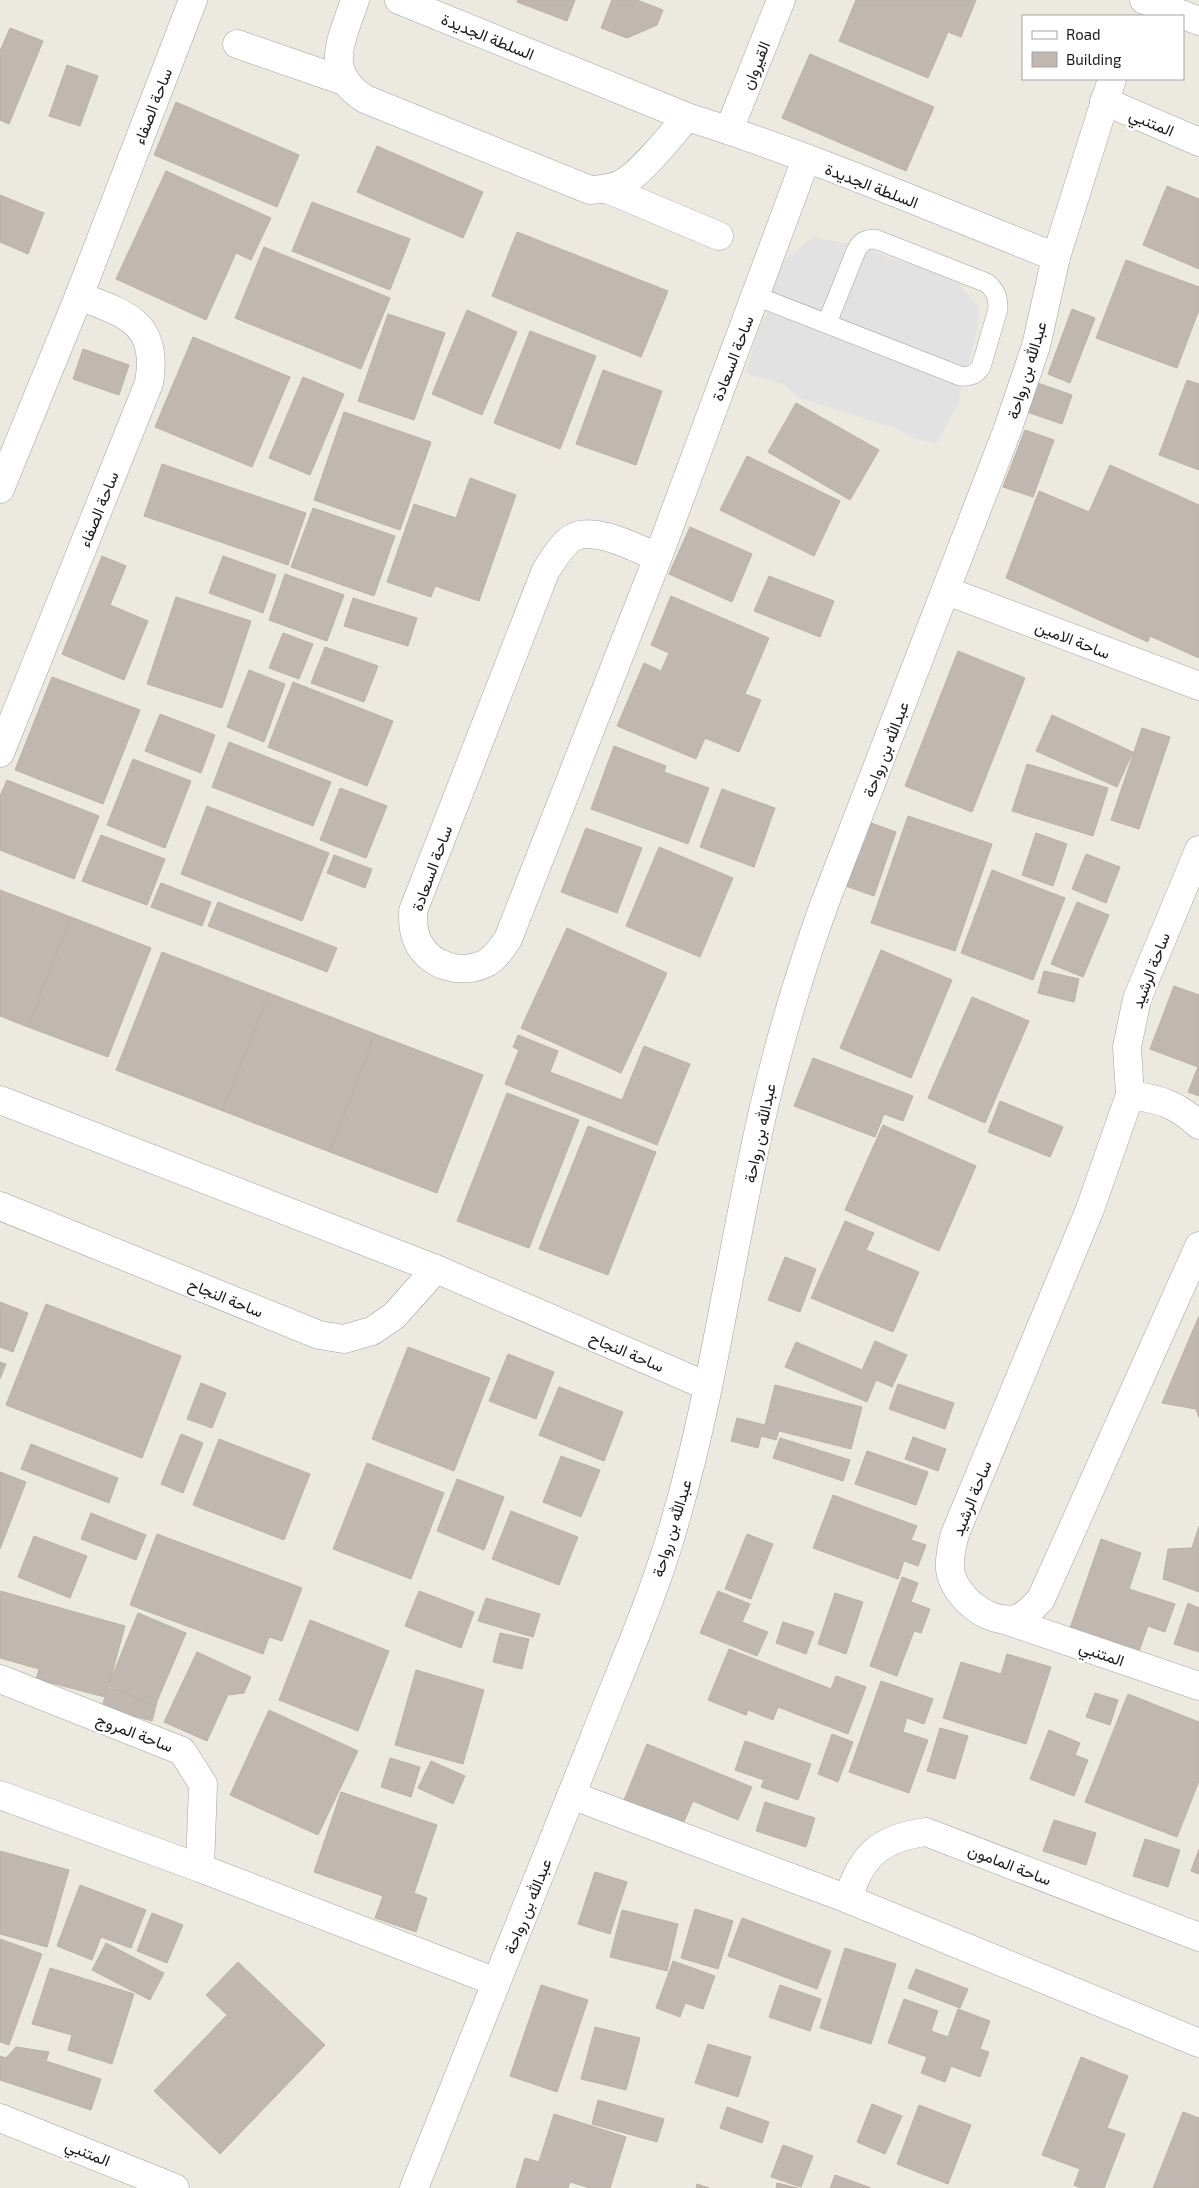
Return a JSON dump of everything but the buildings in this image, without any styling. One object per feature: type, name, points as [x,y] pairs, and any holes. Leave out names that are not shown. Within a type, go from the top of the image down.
[{"type":"street","name":"ساحة الصفاء","points":[[0,489],[79,296],[193,0]]},
{"type":"street","points":[[344,81],[339,66],[339,51],[355,0]]},
{"type":"street","name":"السلطة الجديدة","points":[[399,0],[687,117],[729,130],[806,159],[1056,257]]},
{"type":"street","name":"القيروان","points":[[729,130],[781,0]]},
{"type":"street","points":[[1134,15],[1142,0],[1183,15]]},
{"type":"street","points":[[1184,15],[1199,21]]},
{"type":"street","points":[[237,44],[344,81],[354,91],[374,103],[590,190],[607,189],[622,183],[635,174],[687,117]]},
{"type":"street","name":"المتنبي","points":[[1108,90],[1199,142]]},
{"type":"street","name":"عبدالله بن رواحة","points":[[414,2188],[652,1589],[675,1523],[694,1455],[763,1109],[795,989],[824,905],[947,591],[1007,431],[1036,346],[1056,257],[1108,90]]},
{"type":"street","name":"ساحة السعادة","points":[[658,557],[594,533],[574,537],[546,570],[413,911],[413,927],[418,943],[428,955],[441,964],[456,969],[472,968],[487,962],[500,952],[508,939],[658,557],[806,159]]},
{"type":"street","points":[[607,189],[719,236]]},
{"type":"street","name":"ساحة الصفاء","points":[[0,753],[149,383],[152,362],[148,340],[136,323],[117,310],[79,296]]},
{"type":"street","name":"ساحة الامين","points":[[947,591],[1199,686]]},
{"type":"street","name":"ساحة الرشيد","points":[[1005,1620],[986,1613],[970,1603],[956,1587],[950,1569],[955,1534],[1090,1209],[1130,1095],[1127,1047],[1137,999],[1199,850]]},
{"type":"street","points":[[1130,1095],[1159,1099],[1178,1109],[1199,1125]]},
{"type":"street","name":"ساحة النجاح","points":[[0,1100],[436,1270],[708,1386]]},
{"type":"street","name":"ساحة النجاح","points":[[0,1206],[319,1335],[344,1339],[372,1331],[394,1316],[436,1270]]},
{"type":"street","points":[[1005,1620],[1018,1618],[1042,1599],[1199,1246]]},
{"type":"street","name":"المتنبي","points":[[1005,1620],[1199,1686]]},
{"type":"street","name":"ساحة المروج","points":[[0,1679],[182,1751],[203,1784],[200,1868]]},
{"type":"street","points":[[0,1795],[200,1868],[496,1982]]},
{"type":"street","points":[[571,1795],[848,1899],[1199,2043]]},
{"type":"street","name":"ساحة المامون","points":[[848,1899],[854,1878],[867,1859],[883,1844],[904,1835],[926,1832],[1199,1937]]},
{"type":"street","name":"المتنبي","points":[[0,2118],[175,2188]]},
{"type":"lane","points":[[756,296],[960,376],[969,377],[976,374],[981,367],[998,309],[998,299],[994,290],[987,283],[876,239],[869,239],[863,241],[856,251],[827,323]]},
{"type":"shaded area","points":[[813,237],[867,247],[887,257],[921,267],[958,283],[978,306],[977,328],[972,353],[961,385],[959,402],[937,443],[915,439],[897,429],[800,398],[782,384],[746,373],[758,330],[769,309],[772,286],[781,263]]}]
